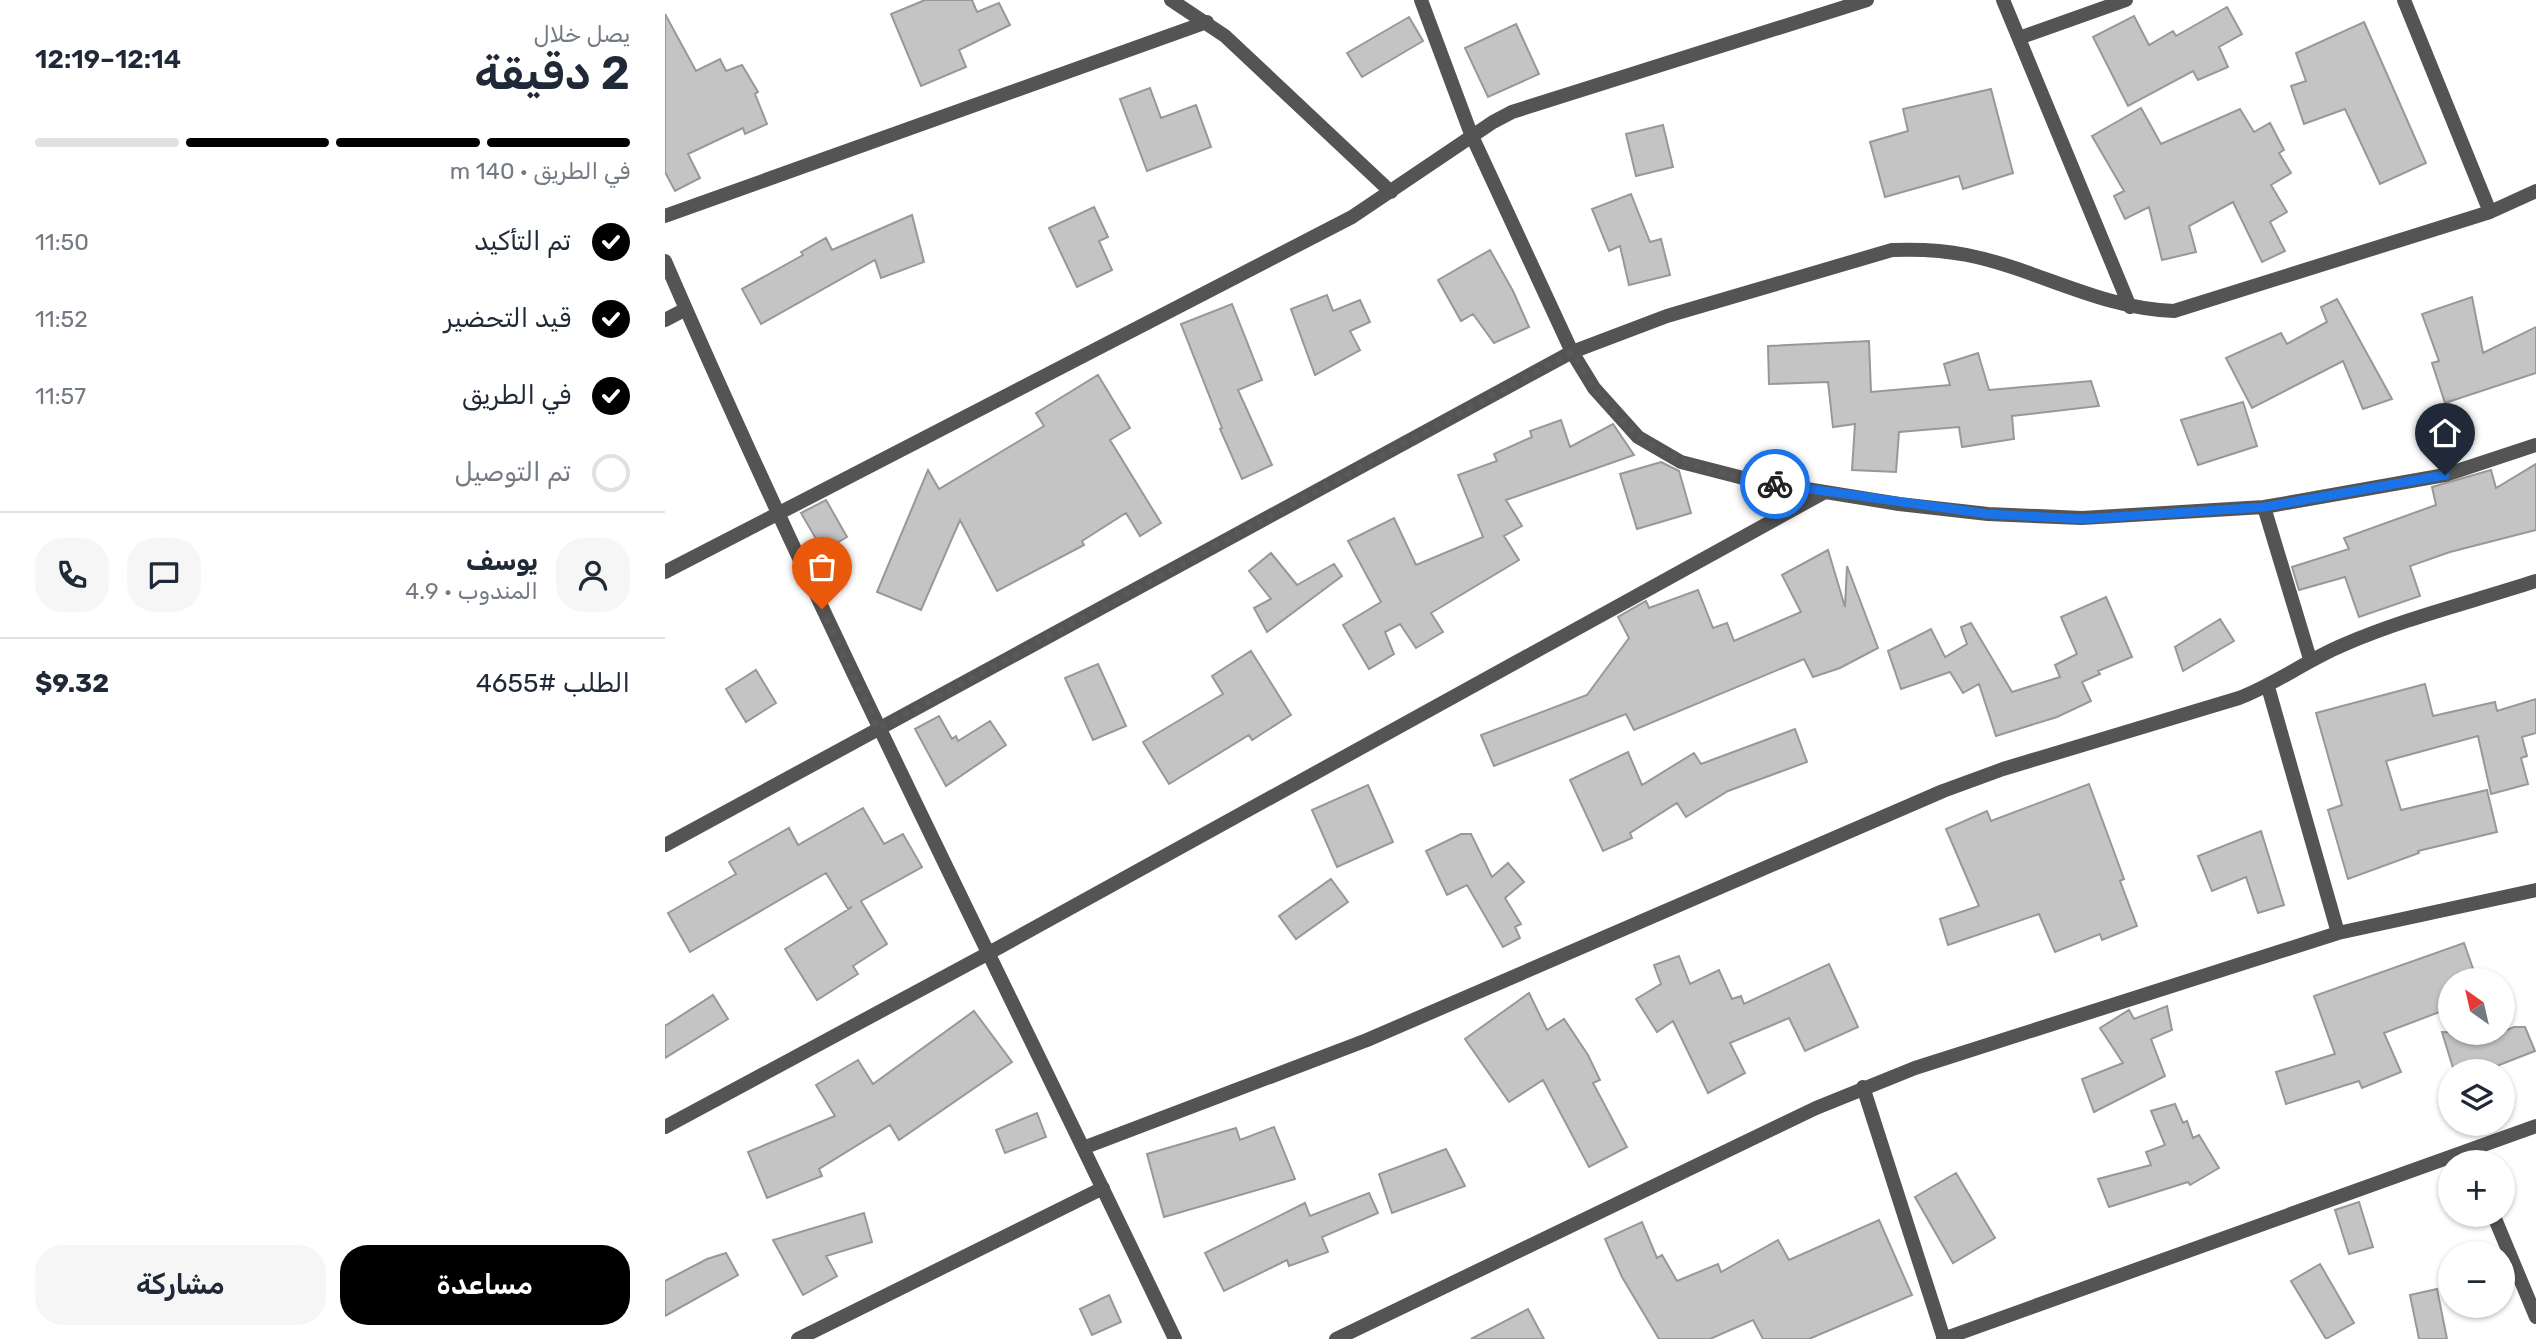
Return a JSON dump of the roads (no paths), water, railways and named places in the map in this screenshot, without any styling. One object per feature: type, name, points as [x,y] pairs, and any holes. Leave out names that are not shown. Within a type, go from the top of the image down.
[{"type":"street","points":[[1171,0],[1207,22],[1391,192]]},
{"type":"street","points":[[1421,0],[1471,134],[1572,352],[1594,388],[1615,414],[1638,436],[1681,462],[1751,480],[1823,493],[1988,514],[2082,519],[2264,507],[2445,475],[2536,445]]},
{"type":"street","points":[[665,572],[1352,217],[1471,134],[1512,113],[1867,0]]},
{"type":"street","points":[[2003,0],[2130,307]]},
{"type":"street","points":[[2019,38],[2126,0]]},
{"type":"street","points":[[2404,0],[2490,212]]},
{"type":"street","points":[[665,216],[1207,22]]},
{"type":"street","points":[[665,845],[1572,352],[1667,316],[1892,250],[1927,249],[1968,255],[2130,307],[2174,311],[2490,212],[2536,191]]},
{"type":"street","points":[[665,261],[777,513],[878,729],[1175,1339]]},
{"type":"street","points":[[665,320],[686,309]]},
{"type":"street","points":[[665,1127],[987,954],[1823,493]]},
{"type":"street","points":[[2264,507],[2310,659]]},
{"type":"street","points":[[1083,1148],[1367,1040],[1943,791],[2003,769],[2209,708],[2268,687],[2310,659],[2381,630],[2536,581]]},
{"type":"street","points":[[2268,687],[2339,933]]},
{"type":"street","points":[[1336,1339],[1863,1087],[2339,933],[2536,890]]},
{"type":"street","points":[[1863,1087],[1943,1339],[2438,1167]]},
{"type":"street","points":[[2482,1150],[2536,1126]]},
{"type":"street","points":[[798,1339],[1103,1188]]},
{"type":"street","points":[[2498,1227],[2536,1317]]}]
